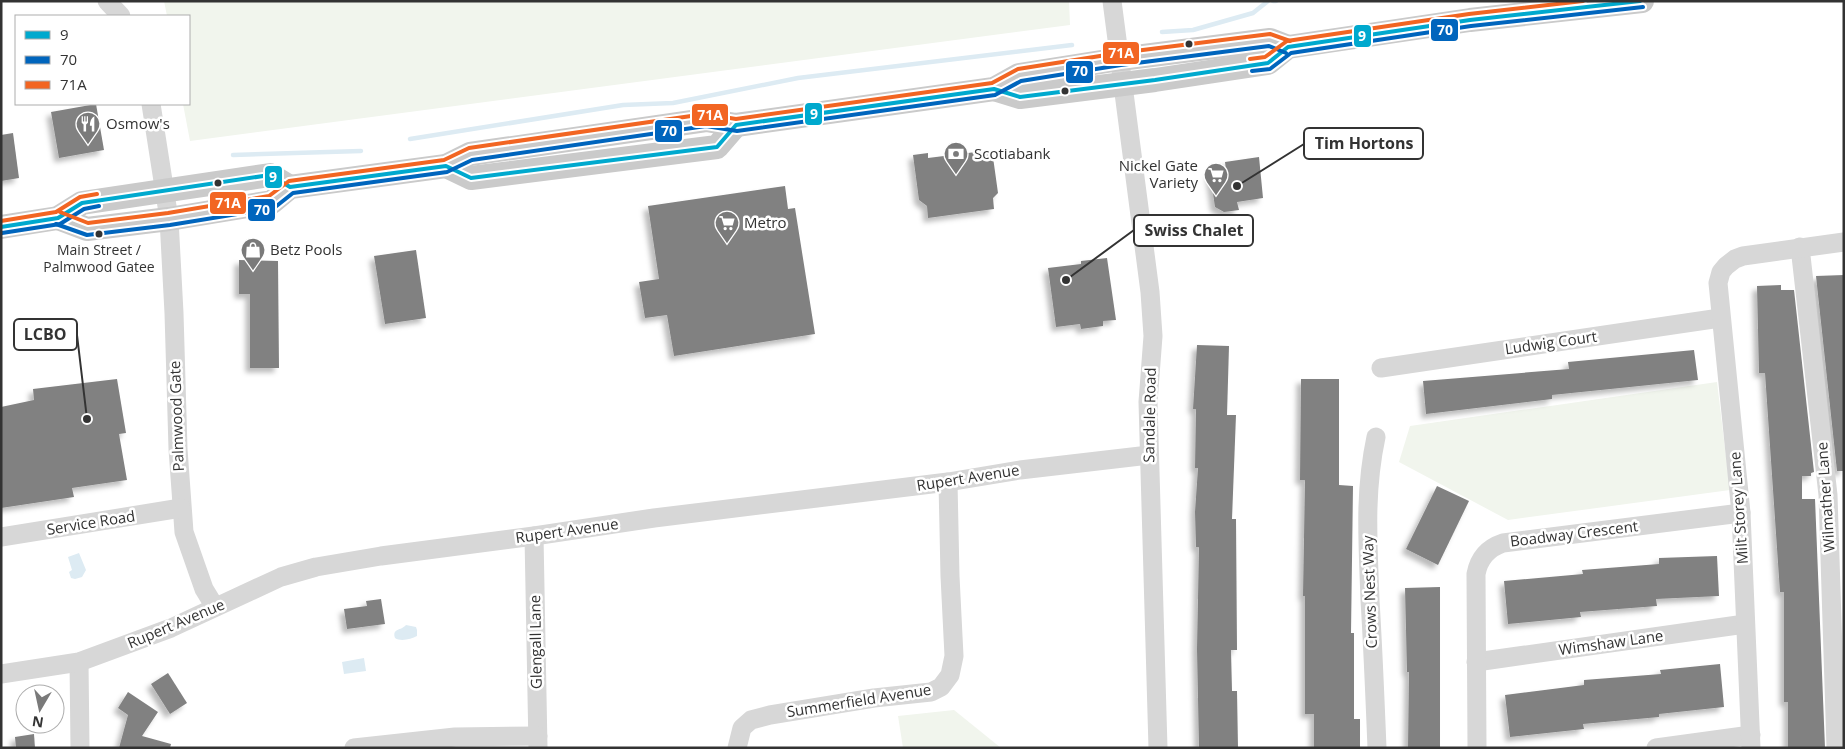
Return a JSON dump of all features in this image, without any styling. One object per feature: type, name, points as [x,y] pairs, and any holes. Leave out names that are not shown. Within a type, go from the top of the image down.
[{"type":"main road","points":[[58,218],[87,229],[170,219],[272,202],[290,187],[446,166],[470,154],[706,120],[736,125],[994,89],[1019,76],[1120,59],[1270,40],[1288,47],[1470,20],[1642,1]]},
{"type":"main road","points":[[994,89],[1020,97],[1268,63],[1288,47]]},
{"type":"main road","points":[[1,227],[58,218],[82,203],[270,175],[290,187]]},
{"type":"street","points":[[107,1],[120,15]]},
{"type":"street","name":"Sandale Road","points":[[1112,1],[1150,292],[1153,336],[1148,402],[1158,748]]},
{"type":"street","name":"Palmwood Gate","points":[[151,105],[170,219],[181,508],[184,532],[204,589],[215,608]]},
{"type":"street","points":[[1800,247],[1844,242]]},
{"type":"street","name":"Milt Storey Lane","points":[[1751,741],[1741,513],[1718,283],[1722,270],[1731,261],[1743,256],[1800,247]]},
{"type":"street","name":"Wilmather Lane","points":[[1800,247],[1828,495],[1836,748]]},
{"type":"street","name":"Ludwig Court","points":[[1381,368],[1720,318]]},
{"type":"street","name":"Crows Nest Way","points":[[1376,437],[1367,494],[1377,748]]},
{"type":"street","name":"Rupert Avenue","points":[[1,674],[79,662],[171,628],[281,577],[316,567],[381,556],[654,518],[1149,455]]},
{"type":"street","name":"Summerfield Avenue","points":[[736,748],[742,728],[750,720],[874,698],[931,692],[941,687],[950,674],[954,656],[948,482]]},
{"type":"street","name":"Service Road","points":[[1,537],[181,508]]},
{"type":"street","name":"Boadway Crescent","points":[[1477,748],[1476,570],[1485,554],[1504,543],[1741,513]]},
{"type":"street","name":"Glengall Lane","points":[[534,536],[538,742]]},
{"type":"street","name":"Wimshaw Lane","points":[[1476,662],[1745,624]]},
{"type":"street","points":[[79,662],[80,748]]},
{"type":"street","points":[[354,748],[455,737],[538,742]]},
{"type":"street","points":[[1656,748],[1751,741]]},
{"type":"shaded area","points":[[164,1],[1069,1],[1070,25],[190,141],[183,105],[190,105],[190,15],[167,15]]},
{"type":"shaded area","points":[[1717,382],[1730,490],[1508,520],[1399,462],[1410,426]]},
{"type":"shaded area","points":[[79,553],[86,570],[82,577],[75,579],[71,578],[69,572],[72,570],[68,557]]},
{"type":"shaded area","points":[[406,625],[416,627],[417,636],[403,640],[395,638],[396,631]]},
{"type":"shaded area","points":[[364,658],[366,671],[344,674],[342,662]]},
{"type":"shaded area","points":[[954,710],[1001,748],[903,748],[898,716]]},
{"type":"building","points":[[96,105],[104,150],[59,158],[51,112]]},
{"type":"building","points":[[13,133],[19,178],[1,181],[1,135]]},
{"type":"building","name":"Scotiabank","points":[[992,150],[998,193],[993,198],[994,209],[928,218],[927,206],[919,200],[913,155],[928,153],[928,158]]},
{"type":"building","points":[[1259,157],[1263,198],[1237,202],[1239,210],[1224,212],[1215,207],[1210,173],[1226,170],[1225,162]]},
{"type":"building","name":"Metro","points":[[785,186],[788,209],[795,208],[815,334],[674,356],[667,315],[645,318],[639,282],[659,279],[648,206]]},
{"type":"building","points":[[416,250],[426,318],[385,324],[374,256]]},
{"type":"building","points":[[1107,258],[1116,320],[1103,321],[1103,326],[1081,329],[1080,324],[1056,327],[1048,268],[1081,264],[1081,261]]},
{"type":"building","points":[[239,260],[278,261],[279,368],[250,368],[250,294],[239,294]]},
{"type":"building","points":[[1844,275],[1844,471],[1837,471],[1816,276]]},
{"type":"building","points":[[1781,285],[1781,290],[1794,290],[1814,472],[1811,473],[1811,476],[1802,476],[1802,499],[1815,499],[1825,748],[1788,748],[1788,702],[1784,702],[1784,592],[1780,592],[1765,373],[1759,373],[1757,286]]},
{"type":"building","points":[[1197,345],[1229,346],[1227,415],[1236,415],[1232,519],[1236,519],[1237,650],[1231,650],[1232,691],[1237,691],[1238,748],[1199,748],[1197,649],[1199,547],[1196,547],[1195,512],[1198,468],[1195,468],[1196,409],[1193,409]]},
{"type":"building","points":[[1694,350],[1698,380],[1552,395],[1552,399],[1426,414],[1423,381],[1569,369],[1568,362]]},
{"type":"building","points":[[117,379],[126,433],[119,434],[127,480],[72,488],[74,497],[1,508],[1,407],[34,400],[33,389]]},
{"type":"building","points":[[1301,379],[1339,379],[1339,485],[1353,486],[1351,633],[1354,633],[1354,719],[1360,719],[1360,748],[1314,748],[1314,714],[1305,714],[1305,596],[1303,596],[1305,480],[1300,480]]},
{"type":"building","points":[[1437,486],[1469,501],[1438,565],[1406,549]]},
{"type":"building","points":[[1717,556],[1719,596],[1656,599],[1657,606],[1580,612],[1581,617],[1508,624],[1504,581],[1583,574],[1582,570],[1659,564],[1659,558]]},
{"type":"building","points":[[1440,587],[1440,748],[1408,748],[1409,672],[1407,672],[1405,588]]},
{"type":"building","points":[[381,599],[385,624],[347,629],[344,609],[367,606],[366,601]]},
{"type":"building","points":[[1720,664],[1724,707],[1659,714],[1659,717],[1583,724],[1584,729],[1510,737],[1505,695],[1584,685],[1584,680],[1661,674],[1660,670]]},
{"type":"building","points":[[168,673],[187,703],[170,714],[151,684]]},
{"type":"building","points":[[128,692],[158,712],[142,736],[171,744],[170,748],[119,748],[128,715],[118,708]]},
{"type":"building","points":[[34,734],[35,748],[16,748],[15,737]]},
{"type":"waterway","points":[[1162,32],[1193,30],[1253,13],[1268,1]]},
{"type":"waterway","points":[[410,139],[623,105],[673,103],[798,78],[1072,45]]},
{"type":"waterway","points":[[233,155],[361,151]]},
{"type":"transit line","name":"71A","points":[[1250,59],[1265,57],[1287,41],[1469,14],[1583,1]]},
{"type":"transit line","name":"9","points":[[1,227],[58,218],[82,203],[270,175],[290,187],[446,166],[471,178],[717,147],[736,125],[994,89],[1020,97],[1155,80],[1268,63],[1288,47],[1470,20],[1640,1]]},
{"type":"transit line","name":"70","points":[[1252,71],[1270,69],[1291,53],[1471,26],[1643,7]]},
{"type":"transit line","name":"71A","points":[[60,212],[88,223],[168,213],[269,196],[289,181],[444,160],[469,148],[705,114],[736,119],[992,83],[1018,69],[1119,53],[1270,34],[1290,41]]},
{"type":"transit line","name":"70","points":[[56,224],[87,235],[170,225],[274,208],[293,193],[447,172],[472,160],[706,126],[737,131],[995,95],[1021,81],[1121,65],[1269,46],[1286,53]]},
{"type":"transit line","name":"71A","points":[[1,221],[56,212],[80,197],[97,194]]},
{"type":"transit line","name":"70","points":[[2,233],[60,224],[84,209],[99,206]]},
{"type":"place","name":"Osmow's","points":[[88,145]]},
{"type":"place","name":"Scotiabank","points":[[956,175]]},
{"type":"place","name":"Tim Hortons","points":[[1237,186]]},
{"type":"place","name":"Nickel Gate Variety","points":[[1216,196]]},
{"type":"place","name":"Main Street / Palmwood Gatee","points":[[99,234]]},
{"type":"place","name":"Metro","points":[[727,244]]},
{"type":"place","name":"Betz Pools","points":[[253,271]]},
{"type":"place","name":"Swiss Chalet","points":[[1066,280]]},
{"type":"place","name":"LCBO","points":[[87,419]]}]
